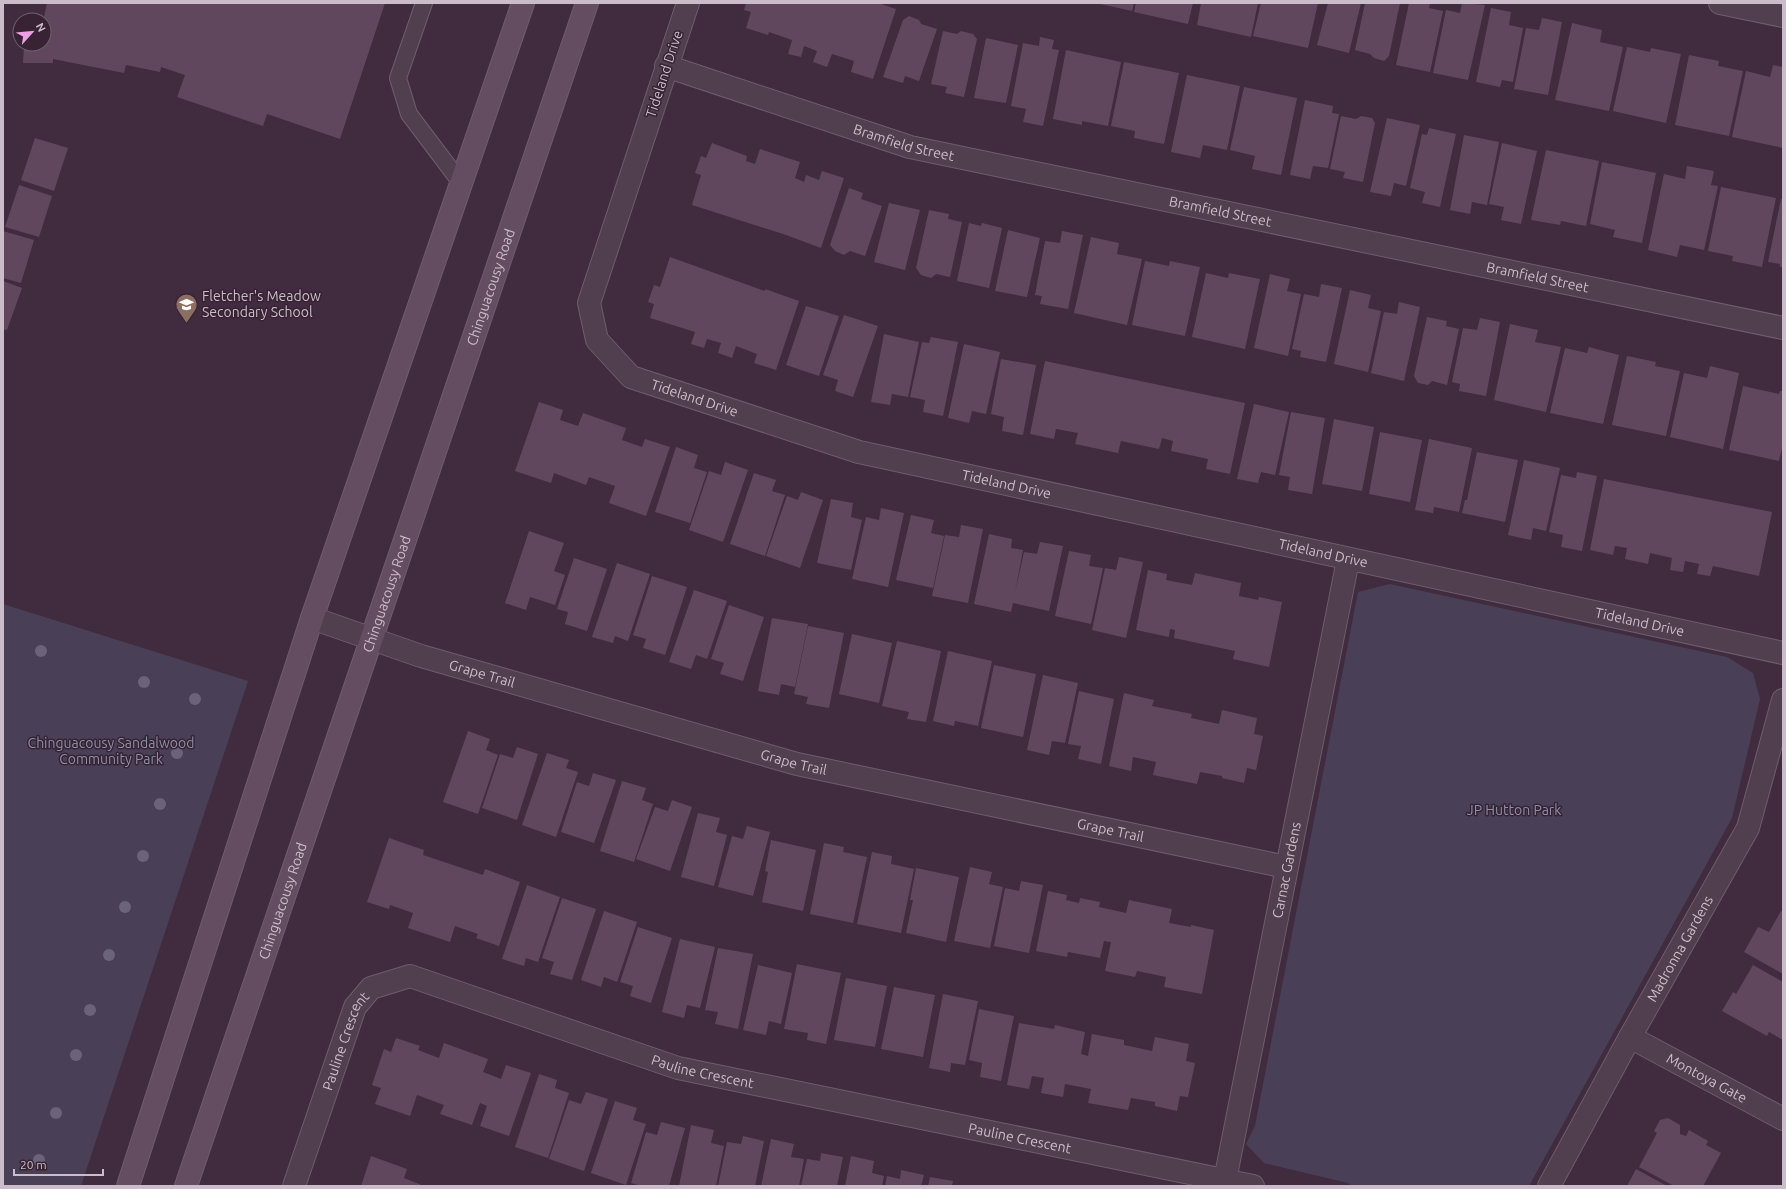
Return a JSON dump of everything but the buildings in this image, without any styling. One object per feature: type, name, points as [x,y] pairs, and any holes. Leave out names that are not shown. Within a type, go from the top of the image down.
[{"type":"main road","points":[[128,1186],[312,618],[522,3]]},
{"type":"main road","name":"Chinguacousy Road","points":[[186,1186],[370,638],[587,3]]},
{"type":"street","name":"Tideland Drive","points":[[688,3],[589,303],[598,340],[631,377],[859,452],[1348,560],[1783,653]]},
{"type":"street","points":[[1720,3],[1783,16]]},
{"type":"street","name":"Bramfield Street","points":[[666,66],[910,147],[1783,328]]},
{"type":"street","name":"Carnac Gardens","points":[[1225,1180],[1348,560]]},
{"type":"street","name":"Grape Trail","points":[[312,618],[421,656],[797,764],[1286,867]]},
{"type":"street","name":"Madronna Gardens","points":[[1549,1186],[1630,1037],[1748,828],[1783,700]]},
{"type":"street","name":"Pauline Crescent","points":[[294,1186],[355,1007],[371,988],[410,976],[678,1068],[1253,1186]]},
{"type":"street","name":"Montoya Gate","points":[[1630,1037],[1783,1120]]},
{"type":"lane","points":[[424,3],[398,78],[409,114],[461,183]]},
{"type":"green space","name":"JP Hutton Park","points":[[1390,584],[1727,657],[1753,673],[1760,699],[1732,818],[1529,1186],[1352,1186],[1348,1183],[1264,1163],[1246,1144],[1255,1126],[1358,592]]},
{"type":"green space","name":"Chinguacousy Sandalwood Community Park","points":[[3,604],[248,681],[81,1186],[3,1186]]},
{"type":"place","name":"Fletcher's Meadow Secondary School","points":[[186,324]]}]
